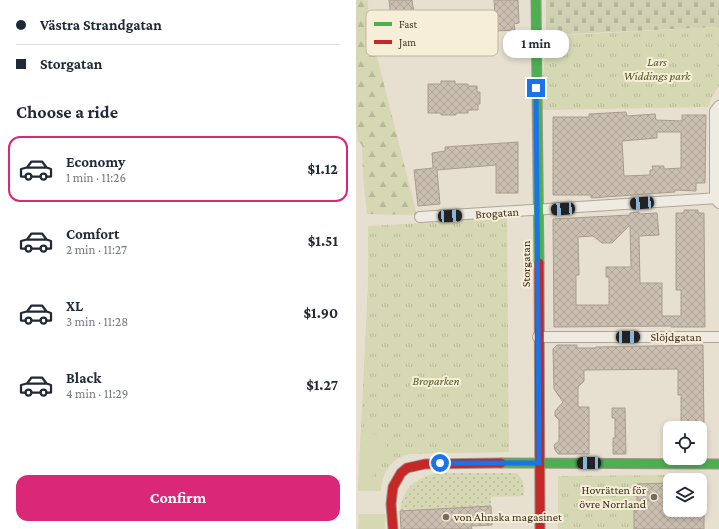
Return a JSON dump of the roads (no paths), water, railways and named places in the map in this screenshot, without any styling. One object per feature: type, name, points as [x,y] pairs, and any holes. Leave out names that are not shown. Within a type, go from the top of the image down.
[{"type":"street","name":"Storgatan","points":[[536,0],[539,210],[538,337],[540,529]]},
{"type":"street","points":[[718,200],[715,110],[719,106]]},
{"type":"street","name":"Brogatan","points":[[420,217],[718,200]]},
{"type":"street","name":"Slöjdgatan","points":[[538,337],[719,337]]},
{"type":"street","points":[[392,529],[392,491],[396,478],[407,468],[425,464],[719,464]]},
{"type":"place","name":"Hovrätten för övre Norrland","points":[[654,497]]},
{"type":"place","name":"von Ahnska magasinet","points":[[446,517]]},
{"type":"park label","name":"Lars Widdings park","points":[[657,69]]},
{"type":"park label","name":"Broparken","points":[[436,381]]}]
